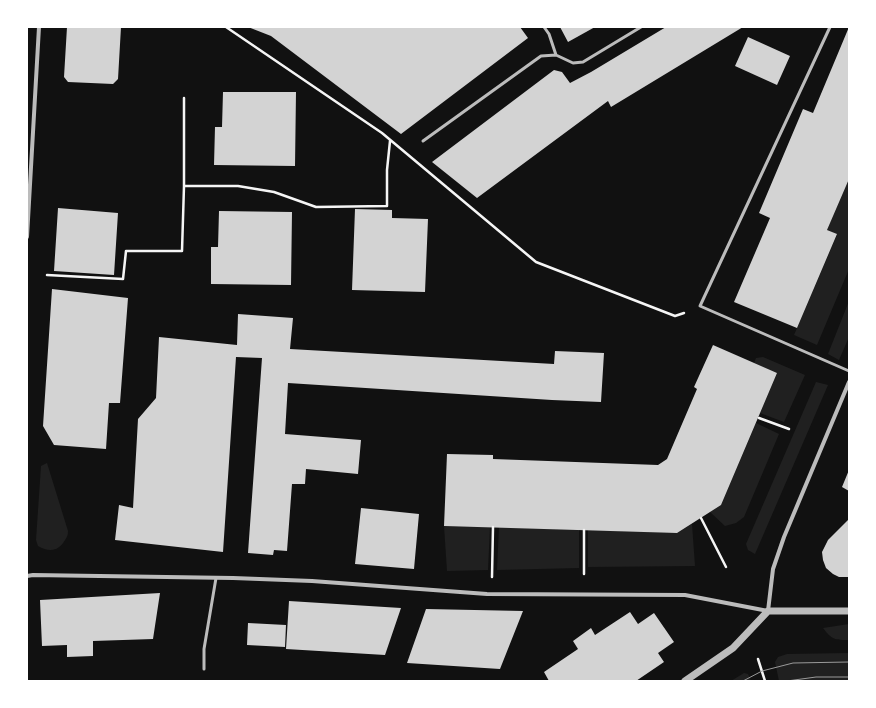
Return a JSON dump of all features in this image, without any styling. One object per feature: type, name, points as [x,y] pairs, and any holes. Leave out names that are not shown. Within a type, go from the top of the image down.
[{"type":"street","points":[[27,237],[39,27]]},
{"type":"street","points":[[685,681],[733,648],[768,611],[773,568],[784,537],[849,382]]},
{"type":"street","points":[[27,576],[216,578],[312,581],[487,594],[685,595],[768,611],[849,611]]},
{"type":"lane","points":[[544,27],[549,34],[556,55]]},
{"type":"lane","points":[[423,141],[541,56],[556,55],[573,63],[583,62],[641,27]]},
{"type":"lane","points":[[830,27],[700,306],[849,371]]},
{"type":"lane","points":[[204,669],[204,649],[216,578]]},
{"type":"path","points":[[226,27],[390,140],[536,262],[675,316],[700,306]]},
{"type":"path","points":[[47,275],[122,279],[126,251],[182,251],[184,98]]},
{"type":"path","points":[[184,186],[238,186],[274,192],[316,207],[387,206],[387,170],[390,140]]},
{"type":"path","points":[[759,418],[789,429]]},
{"type":"path","points":[[701,518],[726,567]]},
{"type":"path","points":[[492,578],[493,527]]},
{"type":"path","points":[[584,530],[584,574]]},
{"type":"path","points":[[758,659],[765,681]]},
{"type":"shaded area","points":[[849,179],[849,269],[817,345],[794,335],[837,235],[827,230]]},
{"type":"shaded area","points":[[849,301],[849,337],[839,360],[828,354]]},
{"type":"shaded area","points":[[763,357],[805,375],[784,422],[760,413],[777,373],[754,363],[756,358]]},
{"type":"shaded area","points":[[816,382],[828,385],[755,554],[748,550],[746,544]]},
{"type":"shaded area","points":[[756,423],[779,434],[744,517],[736,523],[725,526],[710,512],[721,505]]},
{"type":"shaded area","points":[[47,463],[68,531],[67,537],[62,544],[53,550],[38,546],[36,540],[41,466]]},
{"type":"shaded area","points":[[692,524],[695,566],[588,567],[588,530],[677,533]]},
{"type":"shaded area","points":[[444,526],[490,527],[488,570],[447,571]]},
{"type":"shaded area","points":[[499,527],[579,530],[579,568],[497,570]]},
{"type":"shaded area","points":[[849,624],[849,640],[840,640],[831,637],[823,628]]},
{"type":"shaded area","points":[[849,653],[849,681],[779,681],[775,662],[778,657],[787,654]]},
{"type":"shaded area","points":[[744,673],[748,674],[751,681],[731,681]]},
{"type":"building","points":[[67,27],[121,27],[118,79],[113,84],[68,82],[64,77]]},
{"type":"building","points":[[248,27],[520,27],[528,38],[401,134],[271,36]]},
{"type":"building","points":[[560,27],[595,27],[568,42]]},
{"type":"building","points":[[666,27],[743,27],[611,107],[608,101],[477,198],[432,162],[554,70],[562,72],[570,83]]},
{"type":"building","points":[[849,27],[849,179],[827,230],[837,234],[797,328],[734,302],[770,218],[759,213],[803,109],[813,113]]},
{"type":"building","points":[[748,37],[790,56],[777,85],[735,66]]},
{"type":"building","points":[[223,92],[296,92],[295,166],[214,165],[215,127],[222,127]]},
{"type":"building","points":[[58,208],[118,213],[114,275],[54,271]]},
{"type":"building","points":[[355,209],[392,210],[392,218],[428,219],[425,292],[352,290]]},
{"type":"building","points":[[219,211],[292,212],[291,285],[211,284],[211,247],[218,247]]},
{"type":"building","points":[[52,289],[128,298],[120,403],[109,403],[106,449],[54,445],[43,426]]},
{"type":"building","points":[[238,314],[293,318],[290,349],[554,364],[555,351],[604,353],[601,402],[288,383],[285,434],[361,440],[358,474],[306,469],[305,484],[292,484],[287,551],[274,550],[273,555],[248,553],[262,358],[236,357],[223,552],[115,540],[119,505],[133,508],[138,419],[156,398],[159,337],[237,345]]},
{"type":"building","points":[[713,345],[777,373],[721,505],[677,533],[444,526],[447,454],[493,455],[493,459],[658,465],[667,459],[697,389],[694,387]]},
{"type":"building","points":[[849,470],[849,491],[842,487]]},
{"type":"building","points":[[361,508],[419,514],[414,569],[355,564]]},
{"type":"building","points":[[849,519],[849,577],[839,577],[826,568],[822,552],[828,540]]},
{"type":"building","points":[[160,593],[153,639],[93,641],[93,656],[67,657],[67,645],[42,646],[40,600]]},
{"type":"building","points":[[289,601],[401,608],[385,655],[286,649]]},
{"type":"building","points":[[426,609],[523,611],[500,669],[407,663]]},
{"type":"building","points":[[630,612],[638,624],[654,613],[674,642],[658,653],[664,662],[636,681],[549,681],[544,672],[578,649],[573,641],[591,628],[595,635]]},
{"type":"building","points":[[248,623],[286,625],[285,647],[247,645]]},
{"type":"tram line","points":[[743,681],[762,671],[793,663],[849,662]]},
{"type":"tram line","points":[[787,681],[816,677],[849,677]]}]
